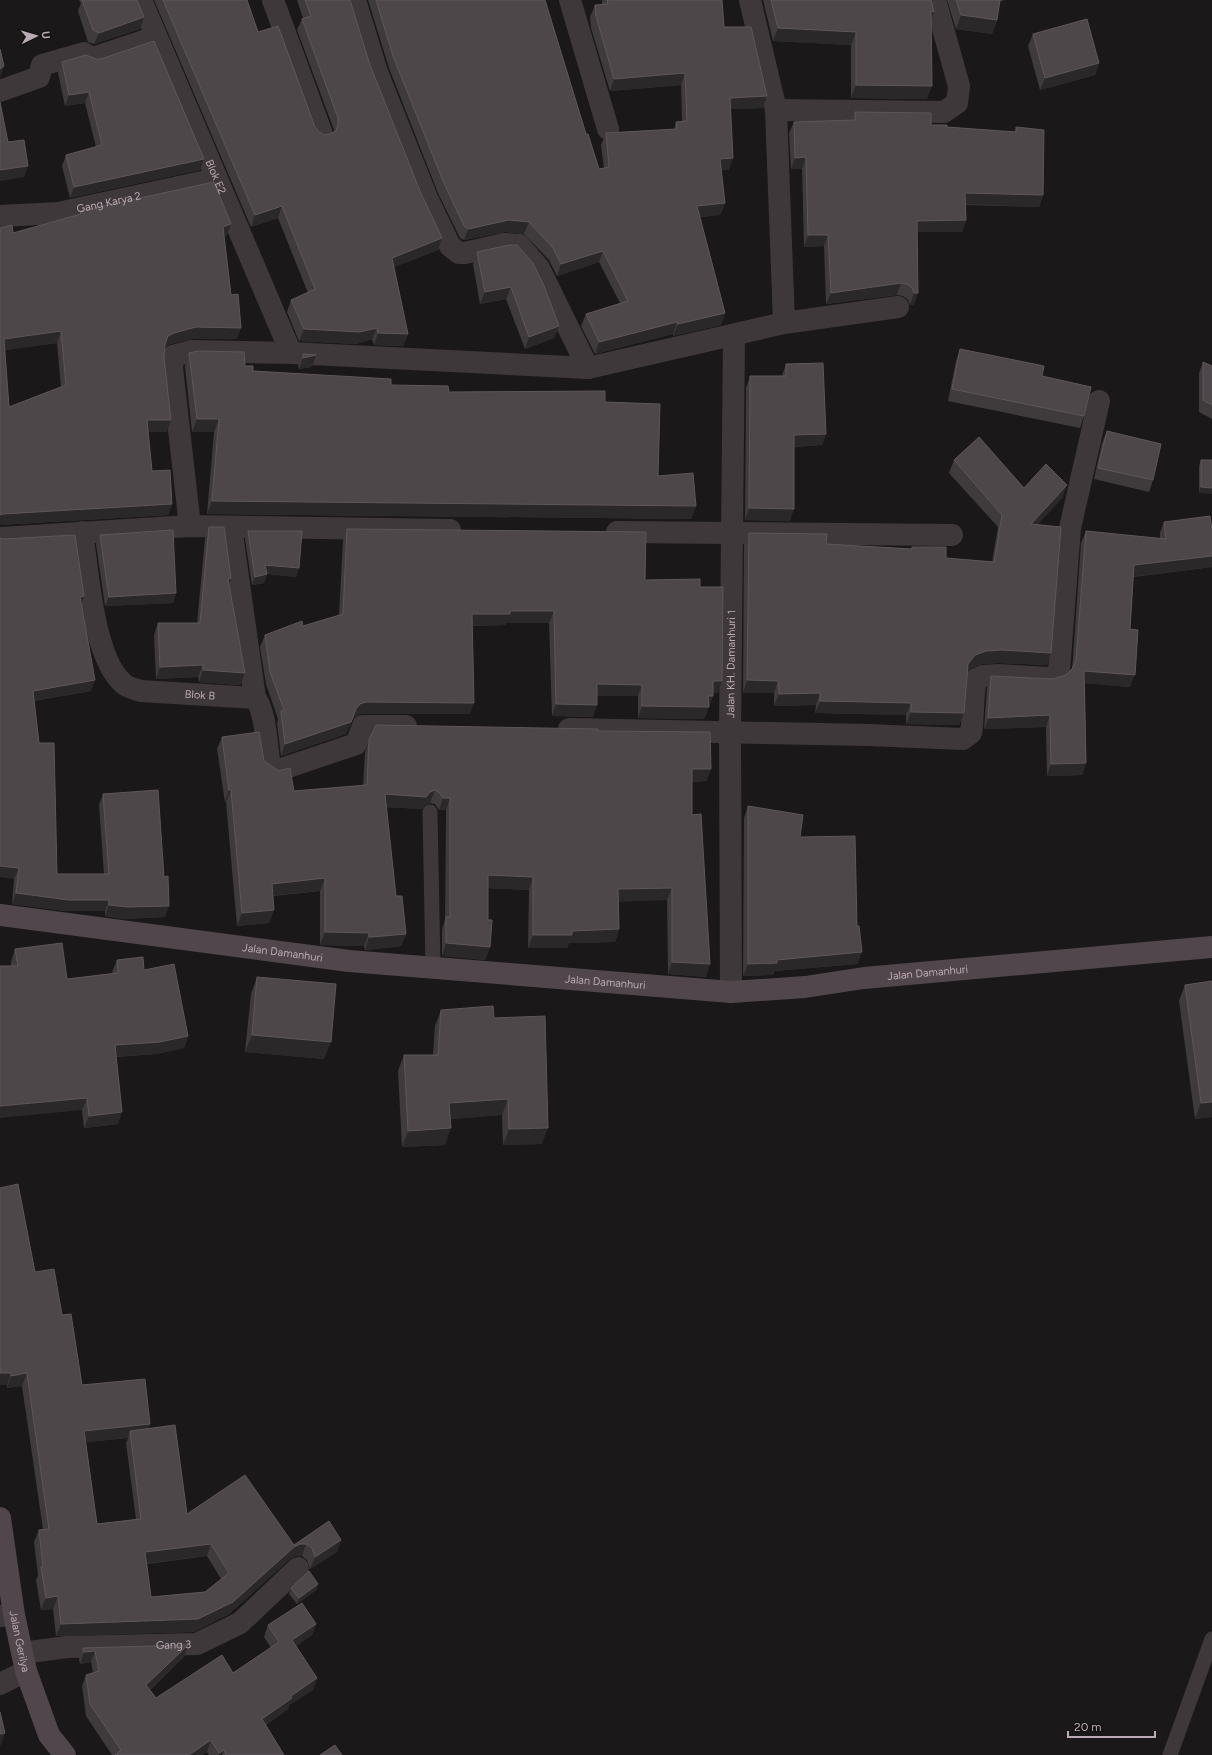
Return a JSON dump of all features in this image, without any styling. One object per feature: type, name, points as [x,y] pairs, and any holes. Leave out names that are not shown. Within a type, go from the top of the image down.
[{"type":"street","name":"Blok E2","points":[[140,0],[291,353]]},
{"type":"street","points":[[273,0],[322,134]]},
{"type":"street","points":[[355,0],[377,72],[427,198],[450,246],[459,253],[465,253],[504,244],[519,245],[539,268],[588,368]]},
{"type":"street","points":[[570,0],[608,129]]},
{"type":"street","points":[[750,0],[776,110],[784,324]]},
{"type":"street","points":[[776,110],[944,112],[957,103],[959,86],[935,0]]},
{"type":"street","points":[[0,91],[39,77],[42,65],[84,53],[93,58],[156,36]]},
{"type":"street","name":"Gang Karya 2","points":[[0,216],[58,213],[216,179]]},
{"type":"street","points":[[190,526],[172,368],[173,356],[192,351],[291,353],[588,368],[784,324],[898,307]]},
{"type":"street","name":"Jalan KH. Damanhuri 1","points":[[731,992],[730,732],[734,335]]},
{"type":"street","points":[[548,729],[730,732],[963,739],[971,733],[973,722],[972,695],[976,679],[983,676],[998,675],[1049,678],[1057,675],[1059,671],[1070,528],[1099,401]]},
{"type":"street","points":[[0,538],[190,526],[470,530]]},
{"type":"street","points":[[231,527],[255,698],[259,702],[262,713],[270,767],[276,771],[356,744],[363,726],[424,726]]},
{"type":"street","name":"Blok B","points":[[82,532],[98,630],[104,654],[114,673],[125,685],[141,691],[255,698]]},
{"type":"street","points":[[598,532],[952,535]]},
{"type":"street","name":"Jalan Damanhuri","points":[[0,915],[349,961],[731,992],[805,987],[872,977],[1212,947]]},
{"type":"street","name":"Jalan Gerilya","points":[[0,1518],[7,1615],[49,1736],[65,1755]]},
{"type":"street","name":"Gang 3","points":[[24,1662],[67,1647],[197,1644],[240,1623],[298,1568]]},
{"type":"street","points":[[0,1684],[24,1662]]},
{"type":"lane","points":[[430,812],[433,968]]},
{"type":"lane","points":[[1170,1755],[1212,1639]]},
{"type":"building","points":[[82,0],[137,0],[144,17],[99,33],[93,30]]},
{"type":"building","points":[[163,0],[247,0],[258,32],[278,26],[315,127],[319,132],[325,135],[336,131],[338,118],[302,19],[311,16],[305,0],[350,0],[370,65],[420,191],[442,238],[392,258],[408,334],[378,333],[377,328],[360,332],[304,329],[291,300],[315,289],[282,206],[255,215]]},
{"type":"building","points":[[376,0],[545,0],[586,134],[588,134],[599,169],[609,167],[606,133],[677,129],[676,122],[687,121],[685,73],[614,79],[596,16],[595,5],[608,4],[607,0],[722,0],[724,27],[751,27],[767,96],[730,98],[733,158],[720,159],[725,203],[697,206],[725,313],[678,324],[677,322],[599,342],[586,314],[628,301],[603,251],[561,264],[553,248],[529,222],[509,220],[468,229],[464,226],[443,181],[393,56]]},
{"type":"building","points":[[771,0],[931,0],[934,12],[931,11],[932,86],[856,85],[856,32],[778,28]]},
{"type":"building","points":[[956,0],[1000,0],[997,20],[961,15]]},
{"type":"building","points":[[1087,19],[1099,63],[1045,78],[1033,34]]},
{"type":"building","points":[[154,41],[204,159],[74,187],[66,155],[102,145],[89,92],[69,95],[62,62],[86,55],[96,59],[101,59]]},
{"type":"building","points":[[0,49],[4,66],[0,69]]},
{"type":"building","points":[[0,102],[8,142],[24,140],[28,166],[0,170]]},
{"type":"building","points":[[855,112],[931,113],[931,125],[947,125],[947,127],[1016,132],[1016,127],[1044,130],[1043,195],[965,193],[966,220],[917,221],[918,293],[914,293],[912,288],[907,284],[901,283],[831,293],[828,235],[808,235],[806,157],[795,158],[794,122],[855,120]]},
{"type":"building","points":[[214,182],[231,224],[223,227],[231,295],[238,294],[241,328],[196,327],[168,336],[165,344],[164,358],[171,420],[147,420],[152,471],[170,470],[172,504],[0,515],[0,228],[12,225],[13,233],[81,214],[80,211]],"holes":[[[61,331],[66,385],[9,407],[4,339]]]},
{"type":"building","points":[[509,245],[517,245],[533,263],[544,286],[559,326],[529,337],[511,287],[485,292],[477,252]]},
{"type":"building","points":[[960,349],[1044,366],[1042,376],[1091,387],[1084,416],[952,389]]},
{"type":"building","points":[[198,351],[244,352],[245,366],[253,366],[253,371],[391,379],[391,385],[448,386],[449,392],[605,391],[605,402],[660,404],[658,476],[693,473],[696,506],[212,501],[219,419],[197,419],[189,353]]},
{"type":"building","points":[[303,354],[316,355],[303,358]]},
{"type":"building","points":[[1203,362],[1212,366],[1212,405],[1203,400]]},
{"type":"building","points":[[823,363],[826,434],[794,435],[794,509],[749,508],[750,376],[786,376],[786,364]]},
{"type":"building","points":[[1107,431],[1161,444],[1153,480],[1098,468]]},
{"type":"building","points":[[979,437],[1024,488],[1046,464],[1067,485],[1031,524],[1061,527],[1051,653],[1002,650],[986,651],[975,655],[968,664],[964,713],[911,712],[911,703],[820,701],[820,693],[779,694],[778,681],[747,680],[749,533],[827,534],[826,544],[912,549],[912,547],[946,547],[946,558],[994,562],[1002,515],[954,460]]},
{"type":"building","points":[[1201,460],[1212,460],[1212,488],[1201,487]]},
{"type":"building","points":[[1210,516],[1212,530],[1212,556],[1134,565],[1130,629],[1138,630],[1135,675],[1084,671],[1086,763],[1051,764],[1050,715],[988,718],[991,676],[1053,679],[1066,675],[1072,669],[1076,660],[1086,531],[1166,539],[1164,522]]},
{"type":"building","points":[[209,527],[224,527],[231,578],[228,579],[245,673],[203,670],[203,665],[160,667],[158,623],[200,623]]},
{"type":"building","points":[[347,529],[646,532],[645,580],[700,579],[700,587],[723,587],[722,681],[713,681],[713,696],[708,696],[709,707],[642,706],[642,685],[597,684],[597,705],[556,704],[554,611],[510,611],[510,614],[472,614],[474,703],[366,702],[360,704],[356,709],[351,722],[285,744],[281,711],[284,710],[270,672],[265,635],[302,621],[303,626],[343,614]]},
{"type":"building","points":[[173,530],[176,593],[109,597],[100,535]]},
{"type":"building","points":[[248,531],[302,531],[299,568],[265,565],[267,574],[255,577]]},
{"type":"building","points":[[75,535],[84,596],[80,597],[95,680],[33,691],[39,743],[54,743],[57,874],[109,874],[103,794],[158,790],[164,877],[168,876],[169,906],[127,907],[109,905],[109,900],[69,900],[16,893],[19,868],[0,866],[0,538]]},
{"type":"building","points":[[376,725],[598,729],[598,731],[710,732],[711,769],[692,769],[692,815],[701,814],[710,964],[672,962],[672,888],[618,889],[619,929],[572,931],[572,935],[533,935],[533,877],[488,875],[488,920],[492,920],[490,947],[446,943],[446,917],[450,917],[450,798],[443,798],[439,792],[435,790],[430,792],[426,797],[385,794],[396,896],[402,896],[406,934],[369,937],[369,933],[325,932],[325,878],[272,884],[274,910],[242,913],[231,790],[229,790],[222,737],[259,732],[264,761],[279,771],[290,768],[294,791],[367,785],[369,740]]},
{"type":"building","points":[[748,806],[803,815],[800,837],[855,836],[857,926],[859,926],[862,952],[777,960],[777,963],[748,964]]},
{"type":"building","points":[[62,943],[67,979],[118,973],[117,960],[143,957],[144,970],[174,964],[188,1036],[160,1042],[115,1045],[122,1112],[89,1116],[87,1098],[0,1106],[0,966],[18,966],[15,949]]},
{"type":"building","points":[[257,977],[336,984],[331,1042],[252,1035]]},
{"type":"building","points":[[1212,981],[1212,1102],[1201,1103],[1185,985]]},
{"type":"building","points":[[493,1006],[494,1018],[545,1016],[548,1128],[509,1129],[508,1099],[449,1103],[451,1128],[408,1131],[404,1055],[438,1055],[441,1010]]},
{"type":"building","points":[[18,1184],[35,1272],[54,1269],[62,1315],[71,1314],[82,1385],[145,1379],[150,1424],[84,1431],[97,1524],[141,1519],[130,1431],[175,1425],[187,1514],[245,1475],[294,1545],[329,1521],[341,1540],[315,1557],[312,1548],[306,1544],[300,1544],[294,1547],[233,1602],[198,1619],[61,1624],[58,1596],[46,1598],[41,1567],[43,1567],[39,1530],[49,1529],[27,1373],[11,1376],[11,1373],[0,1373],[0,1188]],"holes":[[[211,1544],[229,1573],[205,1592],[151,1597],[145,1552]]]},
{"type":"building","points":[[309,1571],[318,1584],[299,1598],[291,1588]]},
{"type":"building","points":[[302,1603],[316,1624],[292,1640],[317,1678],[262,1719],[284,1755],[226,1755],[224,1750],[219,1753],[211,1740],[189,1755],[115,1755],[121,1750],[90,1704],[86,1675],[99,1671],[95,1651],[84,1652],[83,1648],[188,1645],[146,1685],[156,1698],[222,1655],[233,1673],[279,1642],[268,1625]]},
{"type":"building","points":[[0,1712],[5,1733],[0,1734]]},
{"type":"building","points":[[335,1745],[342,1755],[320,1755]]}]
